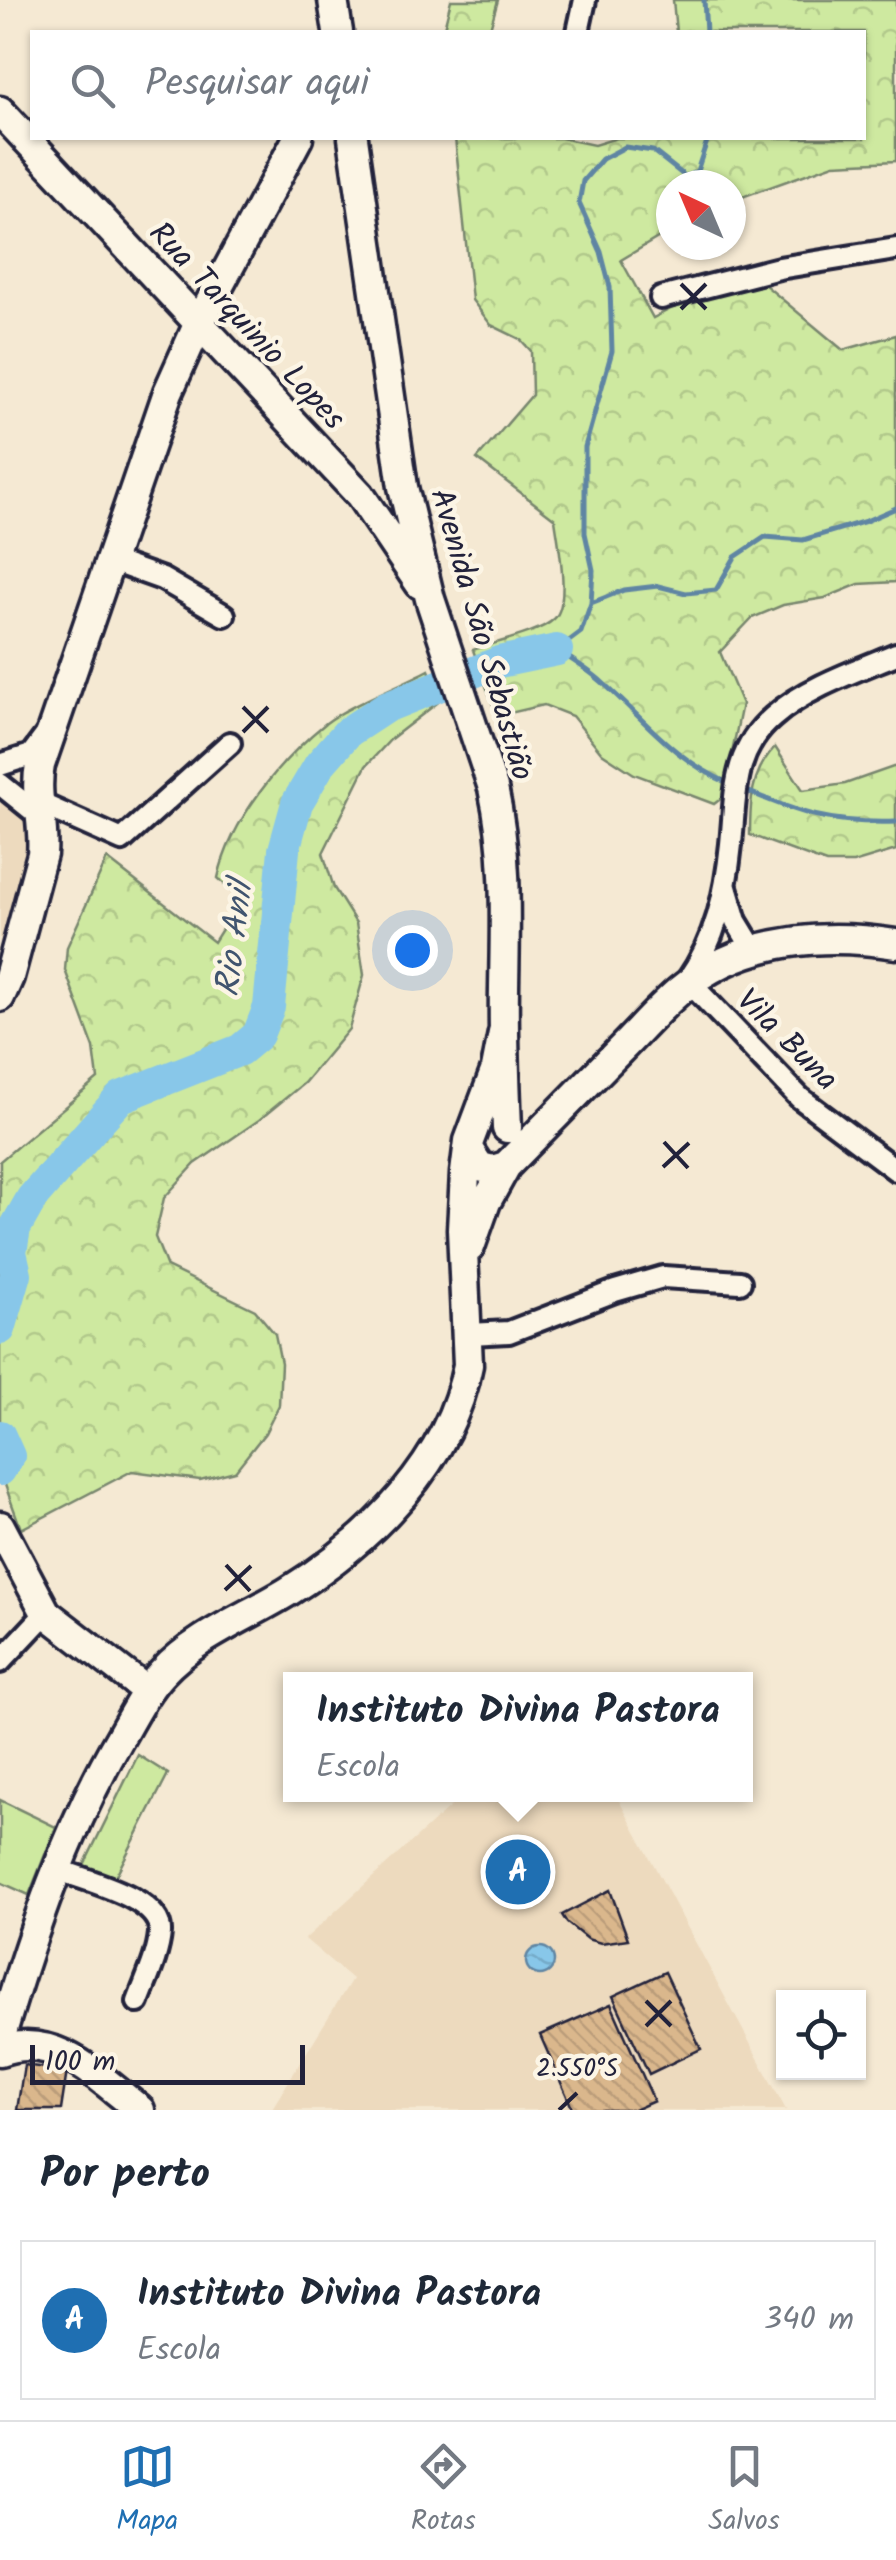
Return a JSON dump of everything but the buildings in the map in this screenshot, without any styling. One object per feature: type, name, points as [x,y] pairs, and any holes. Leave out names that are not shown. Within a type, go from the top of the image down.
[{"type":"main road","points":[[318,0],[323,30]]},
{"type":"main road","points":[[333,0],[338,30]]},
{"type":"main road","name":"Rua Tarquinio Lopes","points":[[0,112],[360,495],[430,599]]},
{"type":"main road","points":[[0,998],[38,872],[44,835],[38,778],[52,725],[109,560],[168,392],[198,326],[297,140]]},
{"type":"main road","name":"Avenida São Sebastião","points":[[348,144],[403,487],[430,599],[494,788],[504,848],[508,1129]]},
{"type":"main road","points":[[360,495],[383,506],[396,500],[403,487]]},
{"type":"main road","points":[[584,1086],[543,1120],[508,1129],[490,1122],[470,1142],[480,1167],[493,1170],[509,1163],[683,988],[718,964],[753,949],[798,940],[896,944]]},
{"type":"main road","name":"Avenida São Sebastião","points":[[466,1278],[462,1208],[470,1142],[496,1069],[504,1033]]},
{"type":"main road","points":[[140,2110],[73,2060],[2,2031],[57,1870],[86,1800],[147,1691],[177,1658],[318,1572],[385,1514],[448,1430],[464,1388],[469,1334],[466,1278],[475,1229],[516,1144],[508,1129]]},
{"type":"main road","points":[[1,1528],[46,1613],[147,1691]]},
{"type":"main road","points":[[0,2051],[25,2044],[50,2048]]},
{"type":"street","points":[[578,30],[585,0]]},
{"type":"street","points":[[661,298],[719,281],[896,248]]},
{"type":"street","points":[[109,560],[162,579],[224,614]]},
{"type":"street","points":[[683,988],[710,943],[726,884],[736,773],[755,736],[780,711],[896,654]]},
{"type":"street","points":[[0,765],[31,755],[52,725]]},
{"type":"street","points":[[0,784],[40,810],[122,840],[230,743]]},
{"type":"street","points":[[726,884],[736,921],[753,949]]},
{"type":"street","name":"Vila Buna","points":[[683,988],[800,1098],[896,1170]]},
{"type":"street","points":[[469,1334],[508,1332],[663,1277],[740,1282]]},
{"type":"street","points":[[0,1662],[46,1613]]},
{"type":"street","points":[[57,1870],[136,1900],[156,1914],[160,1929],[157,1948],[138,2002]]},
{"type":"shaded area","points":[[0,792],[21,808],[32,844],[0,968]]},
{"type":"shaded area","points":[[458,1802],[620,1802],[786,2110],[271,2110],[352,1979],[305,1939]]},
{"type":"green space","points":[[451,0],[498,0],[490,30],[444,30]]},
{"type":"green space","points":[[673,0],[896,0],[896,161],[834,164],[746,196],[746,170],[656,170],[656,239],[621,260],[653,318],[690,299],[764,284],[843,350],[896,335],[896,582],[859,584],[825,598],[783,605],[752,618],[720,652],[742,704],[723,797],[714,804],[634,774],[602,753],[572,716],[544,705],[497,716],[473,650],[547,624],[559,611],[563,587],[555,519],[477,459],[532,395],[531,351],[520,339],[491,325],[472,300],[455,140],[570,140],[594,145],[610,140],[866,140],[866,30],[676,30]]},
{"type":"green space","points":[[429,670],[441,700],[392,738],[366,766],[323,853],[334,888],[356,923],[364,975],[349,1029],[304,1083],[195,1164],[164,1198],[155,1237],[167,1267],[255,1310],[275,1334],[281,1363],[279,1405],[265,1433],[235,1471],[200,1480],[132,1471],[21,1529],[0,1471],[0,1161],[98,1079],[94,1048],[65,970],[67,947],[107,859],[214,942],[241,899],[218,878],[224,856],[259,793],[291,755],[326,723]]},
{"type":"green space","points":[[775,747],[803,790],[845,784],[896,766],[896,850],[853,863],[826,863],[750,835],[757,777]]},
{"type":"green space","points":[[138,1755],[168,1774],[111,1885],[81,1871]]},
{"type":"green space","points":[[0,1800],[56,1827],[29,1895],[0,1882]]},
{"type":"water","points":[[540,1947],[550,1951],[554,1961],[550,1971],[540,1975],[530,1971],[526,1961],[530,1951]]},
{"type":"waterway","points":[[704,0],[706,30]]},
{"type":"waterway","points":[[707,140],[697,171],[686,177],[653,151],[625,147],[602,159],[583,181],[579,203],[601,252],[610,287],[612,351],[585,447],[585,533],[593,570],[591,603],[581,632],[557,650],[597,678],[676,751],[730,784]]},
{"type":"waterway","points":[[591,603],[624,590],[658,586],[686,593],[716,590],[735,557],[765,537],[803,540],[896,508]]},
{"type":"waterway","name":"Rio Anil","points":[[0,1329],[16,1274],[11,1252],[15,1228],[32,1198],[102,1118],[121,1097],[240,1050],[258,1035],[269,1007],[284,850],[297,803],[320,764],[348,732],[386,707],[499,662],[557,650]]},
{"type":"waterway","points":[[740,788],[816,816],[896,822]]},
{"type":"waterway","name":"Rio Anil","points":[[0,1436],[9,1456],[0,1470]]},
{"type":"place","name":"Instituto Divina Pastora","points":[[518,1872]]}]
